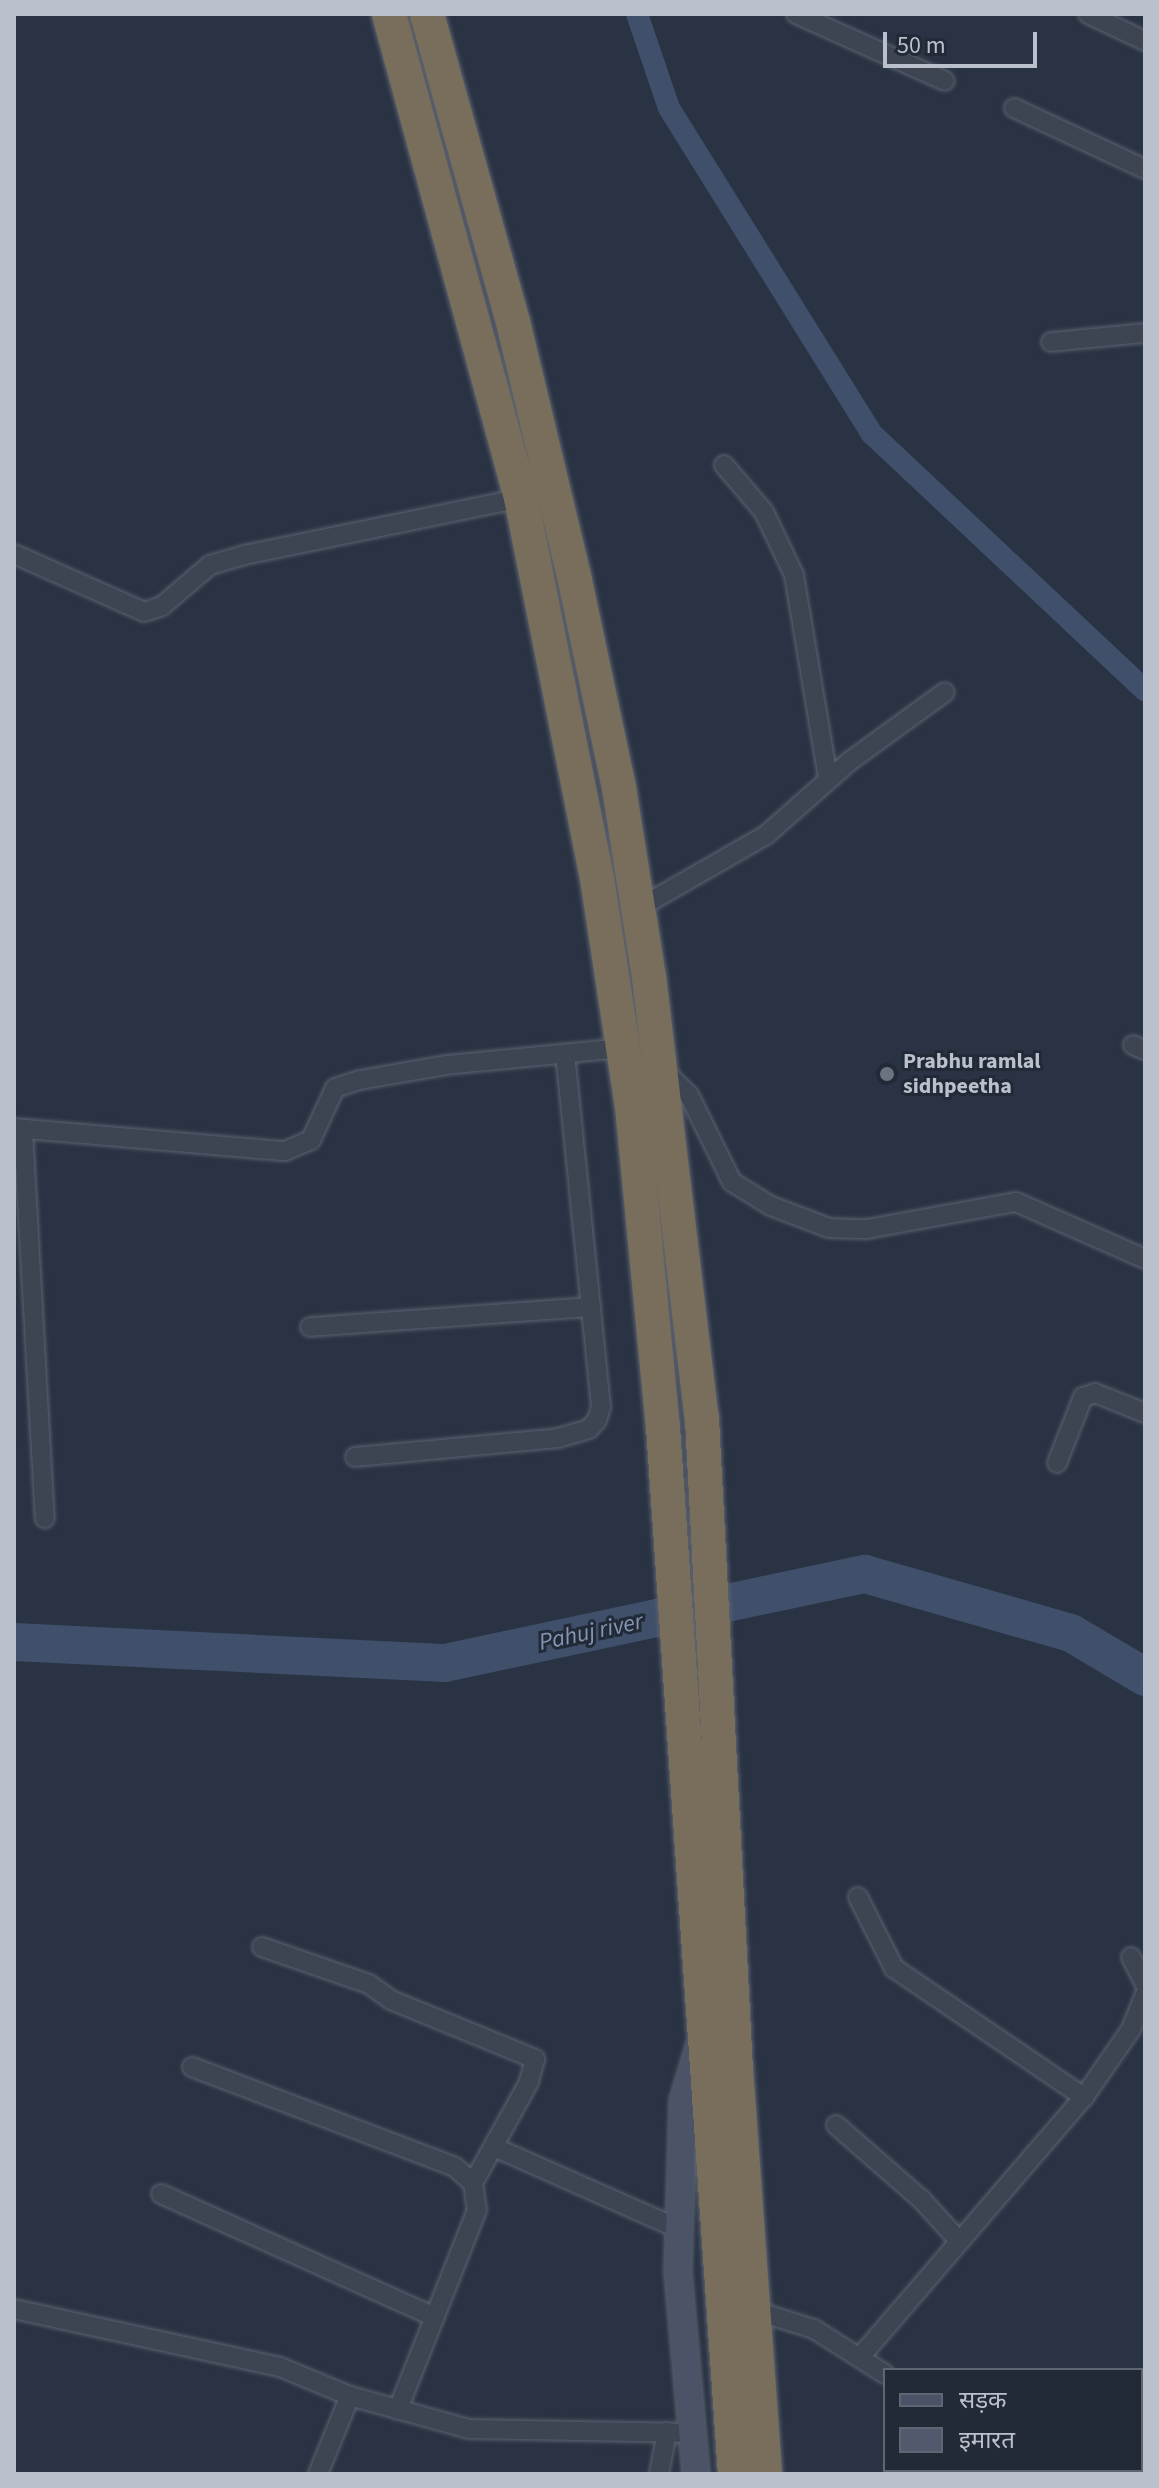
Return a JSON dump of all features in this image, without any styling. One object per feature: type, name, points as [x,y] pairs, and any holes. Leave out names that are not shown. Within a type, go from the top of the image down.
[{"type":"highway","points":[[389,14],[521,498],[597,878],[623,1048],[663,1427],[703,2037],[725,2128],[765,2474]]},
{"type":"highway","points":[[427,14],[544,448],[619,788],[661,1068],[702,1419],[724,1821],[736,2069],[725,2128],[735,2474]]},
{"type":"street","points":[[796,14],[945,81]]},
{"type":"street","points":[[1088,14],[1145,41]]},
{"type":"street","points":[[1014,108],[1145,169]]},
{"type":"street","points":[[1051,342],[1145,333]]},
{"type":"street","points":[[724,465],[764,512],[794,575],[828,778]]},
{"type":"street","points":[[14,554],[144,612],[162,606],[210,565],[316,538],[521,498]]},
{"type":"street","points":[[639,908],[735,856],[828,778],[945,692]]},
{"type":"street","points":[[45,1518],[19,1129],[285,1151],[311,1140],[335,1088],[446,1065],[623,1048]]},
{"type":"street","points":[[355,1457],[500,1446],[589,1429],[601,1407],[565,1055]]},
{"type":"street","points":[[661,1068],[689,1095],[732,1182],[771,1206],[829,1228],[867,1229],[1016,1202],[1145,1259]]},
{"type":"street","points":[[310,1327],[591,1307]]},
{"type":"street","points":[[1057,1463],[1083,1397],[1095,1393],[1145,1413]]},
{"type":"street","points":[[858,1897],[894,1968],[1084,2097]]},
{"type":"street","points":[[262,1947],[369,1984],[391,2000],[528,2053],[535,2068],[473,2183],[477,2210],[398,2410]]},
{"type":"street","points":[[1131,1957],[1145,1985]]},
{"type":"street","points":[[861,2356],[1084,2097],[1131,2029],[1145,1994]]},
{"type":"street","points":[[696,2474],[680,2432],[678,2271],[683,2101],[703,2037]]},
{"type":"street","points":[[192,2067],[455,2167],[473,2183]]},
{"type":"street","points":[[736,2069],[759,2182],[780,2474]]},
{"type":"street","points":[[836,2125],[922,2200],[959,2241]]},
{"type":"street","points":[[494,2147],[679,2229]]},
{"type":"street","points":[[161,2194],[435,2317]]},
{"type":"street","points":[[14,2309],[266,2363],[350,2396],[469,2429],[680,2432]]},
{"type":"street","points":[[769,2315],[814,2329],[883,2372]]},
{"type":"street","points":[[318,2474],[350,2396]]},
{"type":"street","points":[[659,2474],[680,2432]]},
{"type":"building","points":[[989,2472],[991,2474],[951,2474]]},
{"type":"waterway","points":[[637,14],[669,108],[871,433],[1145,690]]},
{"type":"waterway","name":"Pahuj river","points":[[14,1642],[445,1663],[865,1574],[1071,1633],[1145,1677]]},
{"type":"place","name":"Prabhu ramlal sidhpeetha","points":[[887,1074]]}]
